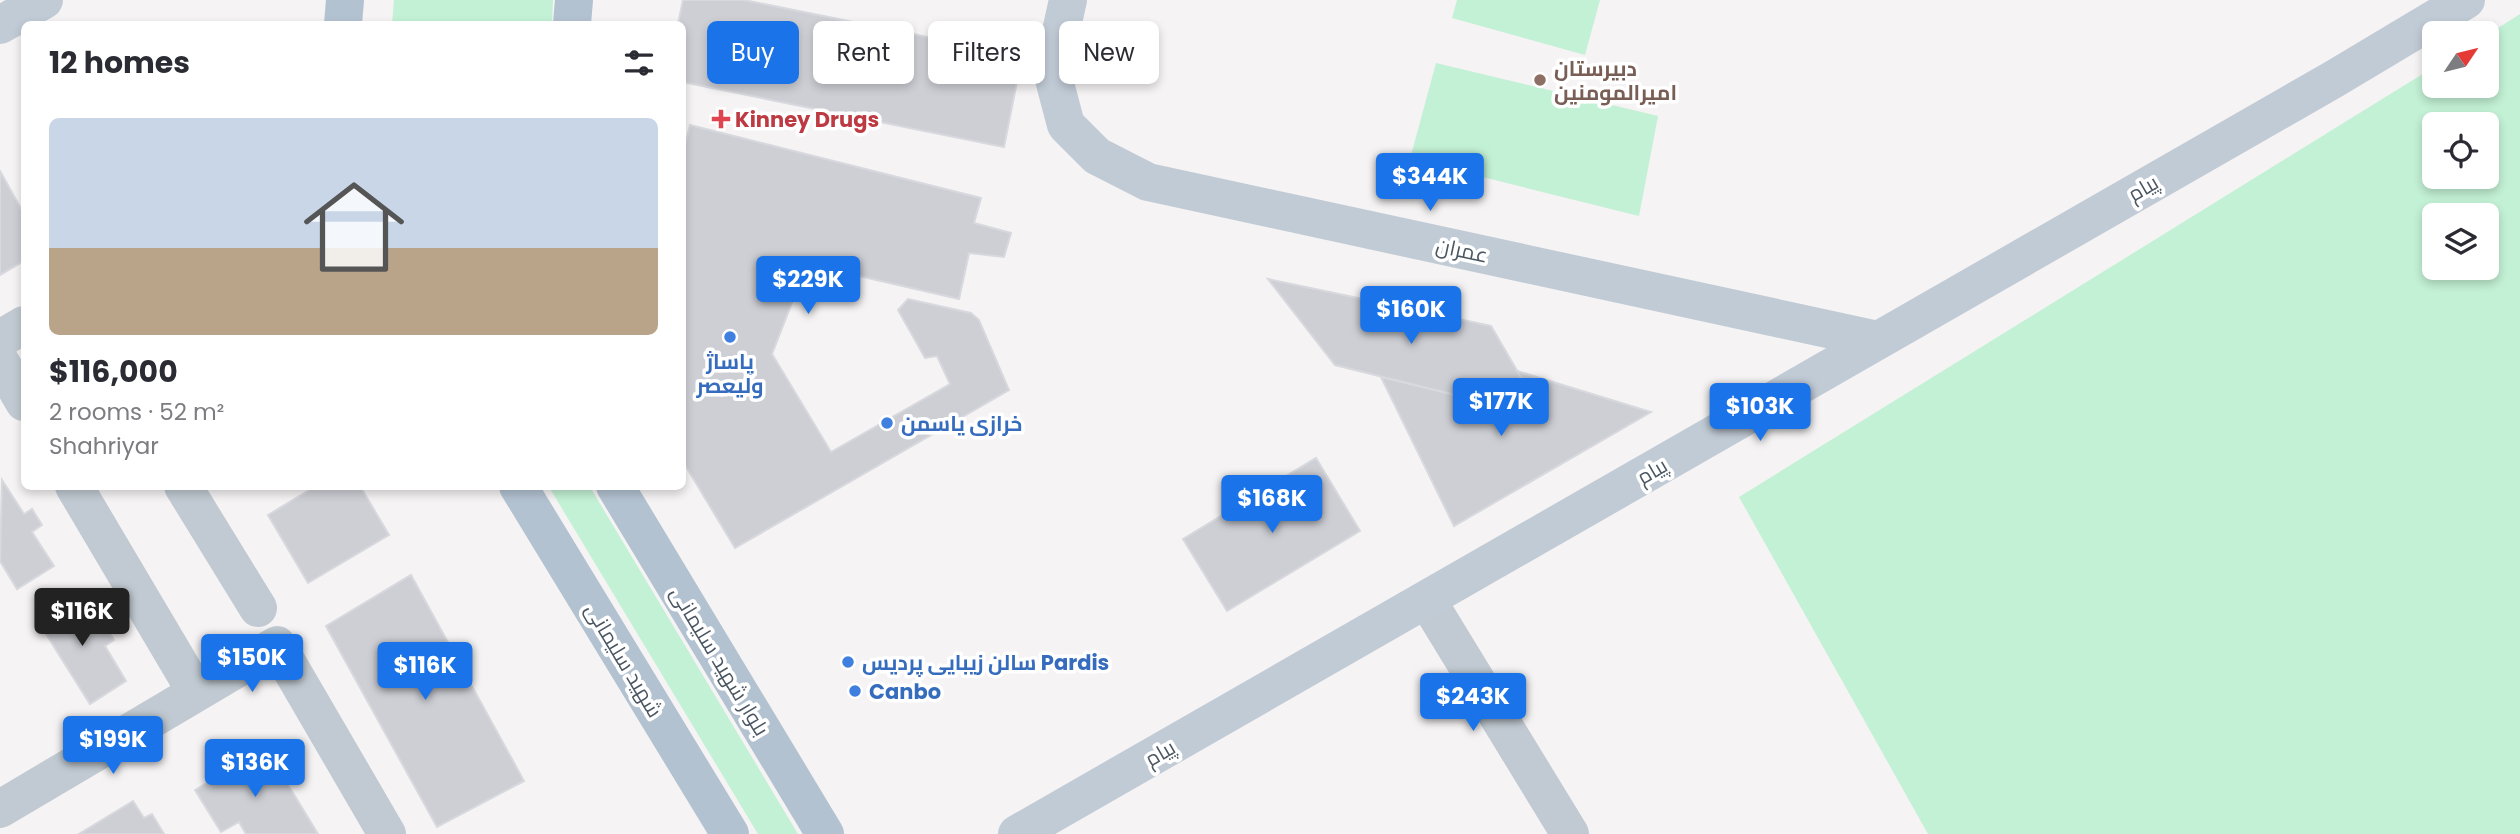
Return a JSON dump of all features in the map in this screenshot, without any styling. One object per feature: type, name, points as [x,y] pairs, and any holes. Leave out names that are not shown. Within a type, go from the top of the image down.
[{"type":"main road","points":[[343,21],[345,0]]},
{"type":"main road","points":[[572,21],[574,0]]},
{"type":"main road","name":"شهید سلیمانی","points":[[520,490],[730,834]]},
{"type":"main road","name":"بلوار شهید سلیمانی","points":[[617,490],[825,834]]},
{"type":"street","points":[[0,25],[44,0]]},
{"type":"street","name":"عمران","points":[[1068,0],[1052,72],[1066,125],[1097,156],[1148,182],[1878,341]]},
{"type":"street","name":"پیام","points":[[1017,834],[1878,341],[2466,0]]},
{"type":"street","points":[[0,339],[21,327]]},
{"type":"street","points":[[0,361],[21,397]]},
{"type":"street","points":[[76,490],[197,692]]},
{"type":"street","points":[[185,490],[258,608]]},
{"type":"street","points":[[1427,600],[1570,834]]},
{"type":"street","points":[[0,809],[277,645],[387,834]]},
{"type":"green space","points":[[394,0],[553,0],[552,21],[392,21]]},
{"type":"green space","points":[[1457,0],[1600,0],[1585,55],[1452,18]]},
{"type":"green space","points":[[2520,14],[2520,834],[1928,834],[1739,497],[2422,74],[2422,98],[2499,98],[2499,27]]},
{"type":"green space","points":[[1436,63],[1658,116],[1639,216],[1410,159]]},
{"type":"green space","points":[[551,490],[592,490],[798,834],[758,834]]},
{"type":"building","points":[[683,0],[744,0],[848,21],[813,21],[813,84],[914,84],[914,34],[928,37],[928,84],[1016,84],[1004,147],[686,83],[686,21],[679,21]]},
{"type":"building","name":"پاساژ ولیعصر","points":[[690,125],[981,198],[974,223],[1011,233],[1004,257],[969,253],[959,299],[807,264],[772,354],[831,452],[950,384],[937,356],[925,358],[898,310],[908,299],[971,313],[979,320],[1009,390],[735,548],[686,467],[686,141]]},
{"type":"building","points":[[0,171],[21,209],[21,263],[0,275]]},
{"type":"building","points":[[1268,279],[1491,326],[1544,417],[1335,365]]},
{"type":"building","points":[[1517,371],[1651,412],[1454,526],[1381,377],[1544,417]]},
{"type":"building","points":[[1316,458],[1360,531],[1227,611],[1183,539]]},
{"type":"building","points":[[2,480],[24,514],[32,509],[42,525],[32,532],[54,566],[17,589],[0,561]]},
{"type":"building","points":[[309,490],[362,490],[389,535],[308,583],[268,515]]},
{"type":"building","points":[[411,575],[524,781],[437,827],[326,626]]},
{"type":"building","points":[[74,595],[96,629],[104,623],[114,640],[105,646],[126,681],[90,704],[36,618]]},
{"type":"building","points":[[265,747],[318,834],[246,834],[239,822],[221,832],[195,790]]},
{"type":"building","points":[[133,801],[144,818],[152,814],[164,834],[79,834]]},
{"type":"place","name":"دبیرستان امیرالمومنین","points":[[1540,80]]},
{"type":"place","name":"Kinney Drugs","points":[[721,119]]},
{"type":"place","name":"پاساژ ولیعصر","points":[[730,337]]},
{"type":"place","name":"خرازی یاسمن","points":[[887,423]]},
{"type":"place","name":"سالن زیبایی پردیس Pardis","points":[[848,662]]},
{"type":"place","name":"Canbo","points":[[855,691]]}]
